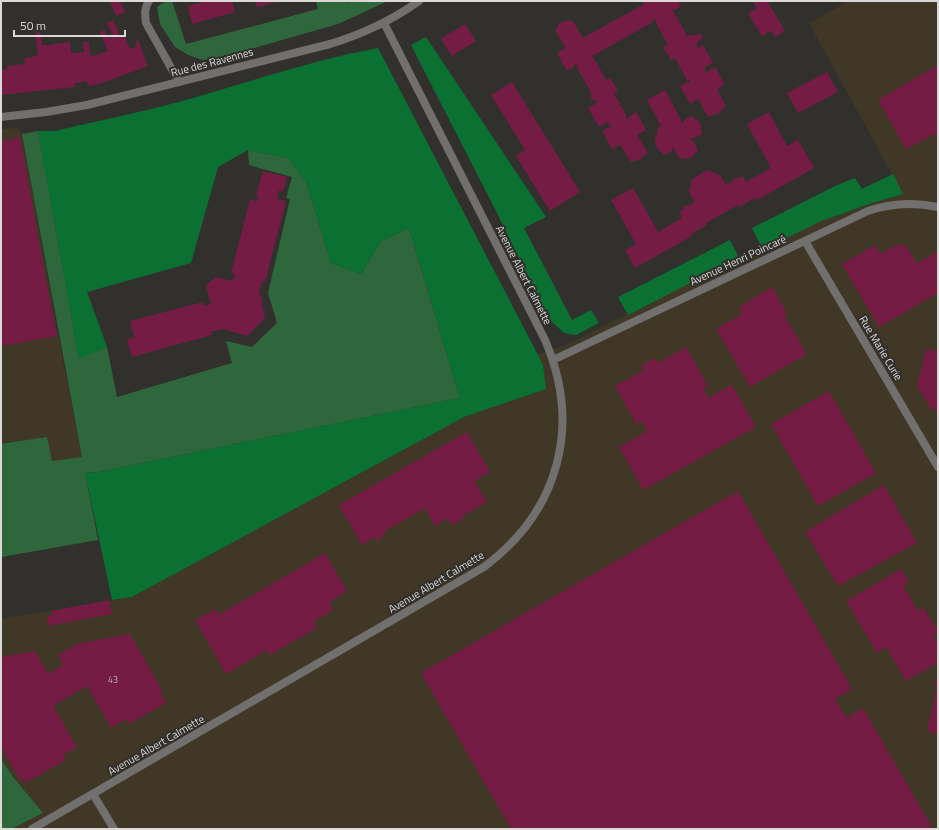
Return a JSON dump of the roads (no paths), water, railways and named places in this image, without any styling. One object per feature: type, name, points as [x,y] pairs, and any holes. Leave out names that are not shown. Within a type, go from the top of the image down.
[{"type":"street","points":[[149,1],[144,14],[146,23],[179,82]]},
{"type":"street","name":"Rue des Ravennes","points":[[1,117],[46,112],[87,105],[330,44],[351,38],[384,23],[419,1]]},
{"type":"street","name":"Avenue Albert Calmette","points":[[32,829],[484,567],[506,550],[525,528],[540,505],[551,483],[558,458],[562,429],[559,382],[553,360],[545,340],[384,23]]},
{"type":"street","name":"Avenue Henri Poincaré","points":[[553,360],[868,211],[880,207],[911,203],[938,207]]},
{"type":"street","name":"Rue Marie Curie","points":[[805,241],[938,467]]},
{"type":"street","points":[[93,794],[114,829]]}]
